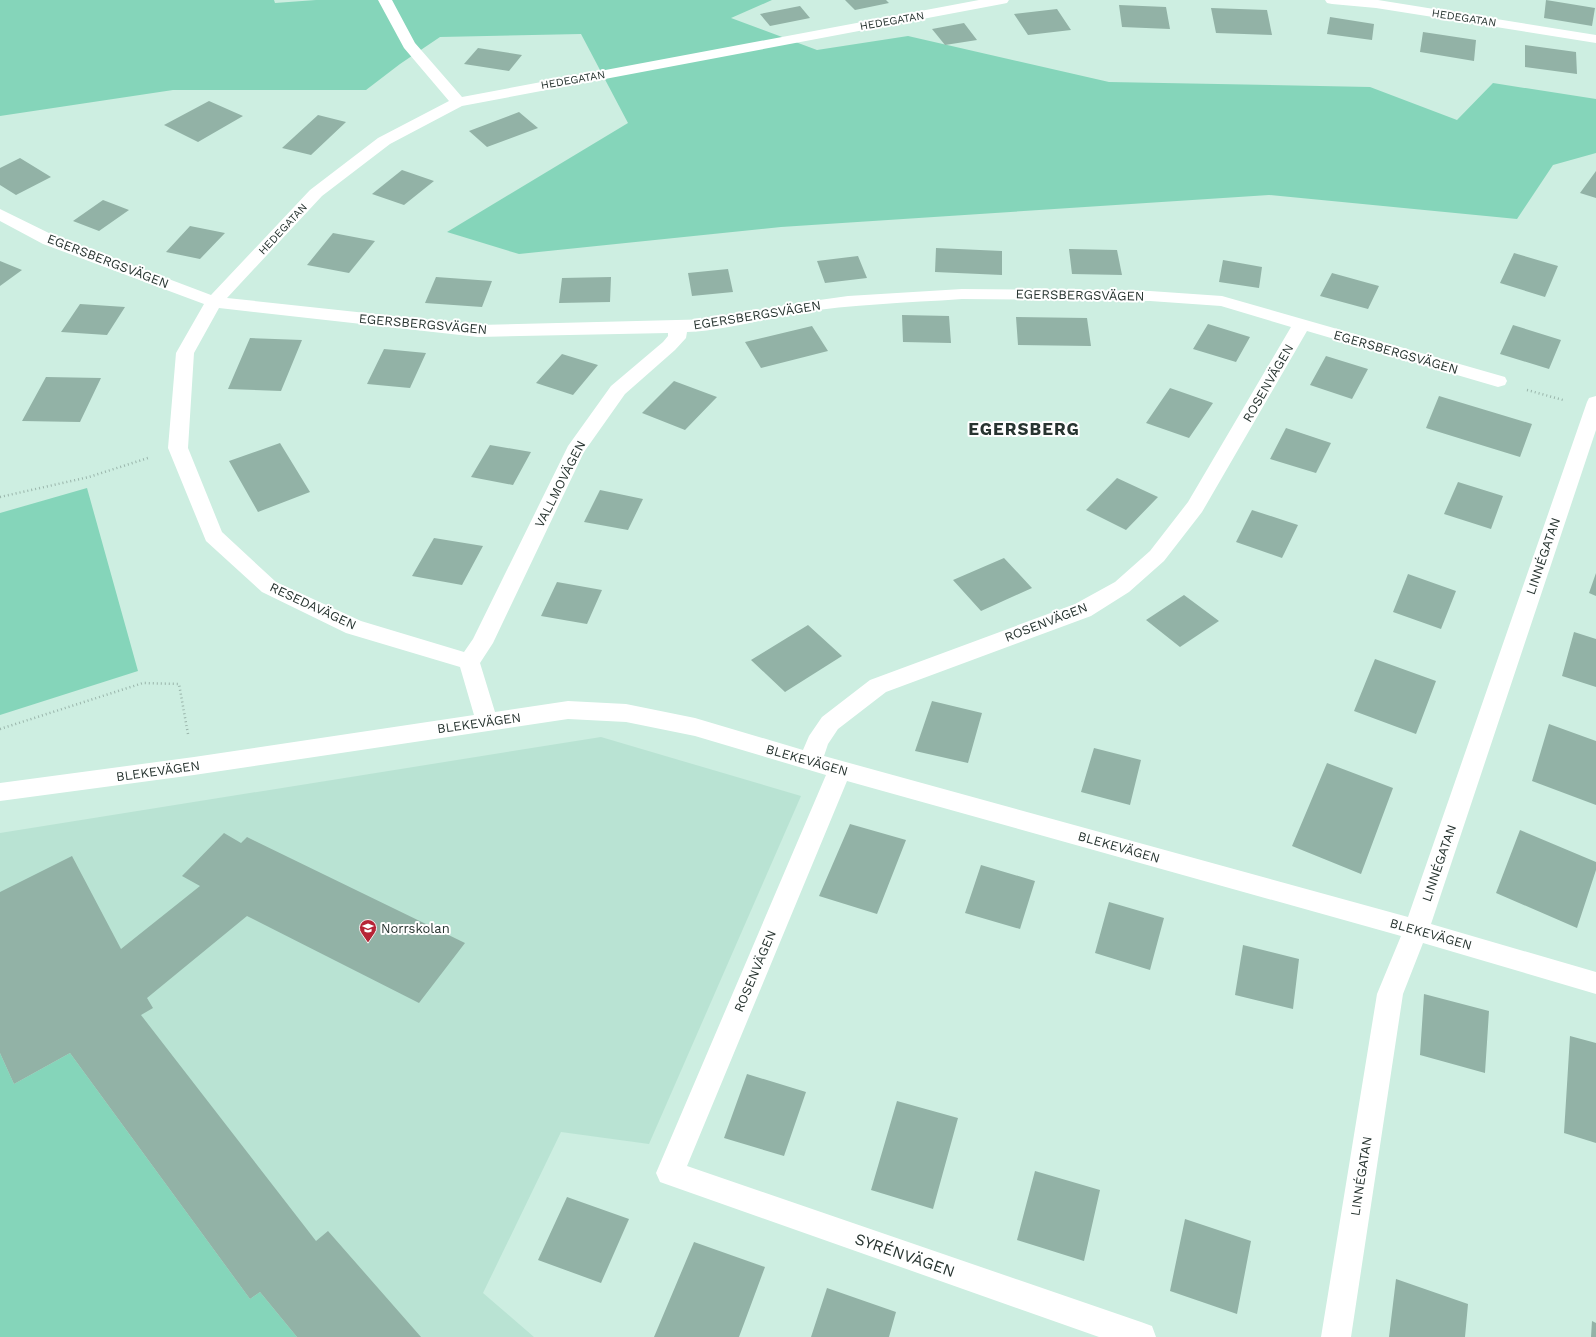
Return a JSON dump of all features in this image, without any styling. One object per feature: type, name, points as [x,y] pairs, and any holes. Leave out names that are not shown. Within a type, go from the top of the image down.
[{"type":"street","points":[[385,0],[409,45],[458,102]]},
{"type":"street","name":"HEDEGATAN","points":[[214,302],[316,193],[384,141],[458,102],[1002,0]]},
{"type":"street","name":"HEDEGATAN","points":[[1332,0],[1375,2],[1596,39]]},
{"type":"street","name":"EGERSBERGSVÄGEN","points":[[0,214],[49,240],[214,302],[478,331],[716,325],[798,308],[848,301],[962,294],[1065,294],[1184,297],[1222,301],[1498,382]]},
{"type":"street","name":"RESEDAVÄGEN","points":[[214,302],[184,353],[178,448],[213,536],[268,587],[354,627],[469,662]]},
{"type":"street","name":"ROSENVÄGEN","points":[[811,762],[817,742],[830,723],[878,686],[1083,610],[1122,587],[1157,556],[1195,508],[1302,324]]},
{"type":"street","name":"VALLMOVÄGEN","points":[[469,662],[482,643],[575,451],[618,390],[669,346],[676,338],[678,327]]},
{"type":"street","name":"LINNÉGATAN","points":[[1336,1337],[1390,994],[1416,930],[1595,407]]},
{"type":"street","points":[[469,662],[487,722]]},
{"type":"street","name":"BLEKEVÄGEN","points":[[0,792],[194,766],[568,710],[626,713],[695,727],[811,762],[1416,930],[1596,983]]},
{"type":"street","name":"ROSENVÄGEN","points":[[670,1173],[840,769]]},
{"type":"street","name":"SYRÉNVÄGEN","points":[[670,1173],[1141,1337]]},
{"type":"path","points":[[1498,382],[1595,407]]},
{"type":"path","points":[[0,497],[89,478],[178,448]]},
{"type":"path","points":[[0,729],[143,683],[179,684],[194,766]]},
{"type":"shaded area","name":"Norrskolan","points":[[601,737],[801,796],[649,1144],[561,1132],[483,1293],[534,1337],[297,1337],[260,1292],[250,1299],[70,1053],[14,1084],[0,1053],[0,833]]},
{"type":"green space","points":[[0,0],[274,0],[275,3],[316,0],[772,0],[731,18],[817,50],[908,36],[1109,82],[1370,87],[1457,120],[1493,83],[1596,99],[1596,153],[1553,165],[1517,219],[1269,195],[781,227],[519,254],[447,232],[628,123],[581,34],[440,37],[400,64],[366,90],[173,90],[0,116]]},
{"type":"green space","points":[[87,488],[138,671],[0,715],[0,513]]},
{"type":"green space","points":[[0,1053],[14,1084],[70,1053],[250,1299],[260,1292],[297,1337],[0,1337]]},
{"type":"building","points":[[845,0],[886,0],[889,3],[855,10]]},
{"type":"building","points":[[1546,0],[1595,8],[1592,26],[1544,18]]},
{"type":"building","points":[[1119,5],[1166,7],[1170,29],[1122,27]]},
{"type":"building","points":[[800,6],[810,18],[770,26],[760,14]]},
{"type":"building","points":[[1211,8],[1267,10],[1272,35],[1216,33]]},
{"type":"building","points":[[1057,9],[1071,30],[1028,35],[1014,14]]},
{"type":"building","points":[[1330,17],[1374,24],[1372,40],[1327,34]]},
{"type":"building","points":[[964,23],[977,40],[945,45],[932,29]]},
{"type":"building","points":[[1423,32],[1476,40],[1474,61],[1420,52]]},
{"type":"building","points":[[1525,45],[1576,52],[1577,74],[1525,67]]},
{"type":"building","points":[[478,48],[522,55],[509,71],[464,64]]},
{"type":"building","points":[[209,101],[243,116],[198,142],[164,125]]},
{"type":"building","points":[[519,112],[538,128],[487,147],[469,131]]},
{"type":"building","points":[[318,115],[346,122],[311,155],[282,148]]},
{"type":"building","points":[[20,158],[51,177],[16,195],[0,185],[0,168]]},
{"type":"building","points":[[402,170],[434,181],[404,205],[372,194]]},
{"type":"building","points":[[1596,171],[1596,198],[1580,193]]},
{"type":"building","points":[[103,200],[129,210],[99,231],[73,221]]},
{"type":"building","points":[[190,226],[225,233],[200,259],[166,252]]},
{"type":"building","points":[[333,233],[375,241],[349,273],[307,265]]},
{"type":"building","points":[[936,248],[1002,251],[1002,275],[935,272]]},
{"type":"building","points":[[1069,249],[1117,250],[1122,275],[1072,274]]},
{"type":"building","points":[[1514,253],[1558,266],[1545,297],[1500,283]]},
{"type":"building","points":[[858,256],[867,278],[825,283],[817,261]]},
{"type":"building","points":[[1223,260],[1262,267],[1259,288],[1219,282]]},
{"type":"building","points":[[0,261],[22,270],[0,286]]},
{"type":"building","points":[[728,269],[733,292],[692,296],[688,273]]},
{"type":"building","points":[[1332,273],[1379,286],[1368,309],[1320,296]]},
{"type":"building","points":[[436,277],[492,281],[482,307],[425,303]]},
{"type":"building","points":[[611,277],[610,302],[559,303],[562,278]]},
{"type":"building","points":[[80,304],[125,307],[107,335],[61,332]]},
{"type":"building","points":[[902,315],[949,316],[951,343],[903,342]]},
{"type":"building","points":[[1016,317],[1087,318],[1091,346],[1018,345]]},
{"type":"building","points":[[1208,324],[1250,337],[1236,362],[1193,349]]},
{"type":"building","points":[[1513,325],[1561,340],[1549,369],[1500,354]]},
{"type":"building","points":[[812,326],[828,351],[761,368],[745,342]]},
{"type":"building","points":[[250,338],[302,340],[281,391],[228,389]]},
{"type":"building","points":[[384,349],[426,353],[410,388],[367,384]]},
{"type":"building","points":[[562,354],[598,365],[573,395],[536,383]]},
{"type":"building","points":[[1326,356],[1368,369],[1352,399],[1310,385]]},
{"type":"building","points":[[46,377],[101,378],[80,422],[22,421]]},
{"type":"building","points":[[674,381],[717,397],[685,430],[642,413]]},
{"type":"building","points":[[1170,388],[1213,403],[1189,438],[1146,423]]},
{"type":"building","points":[[1439,396],[1532,424],[1520,457],[1426,428]]},
{"type":"building","points":[[1286,428],[1331,443],[1316,473],[1270,459]]},
{"type":"building","points":[[280,443],[310,492],[258,512],[229,461]]},
{"type":"building","points":[[490,445],[531,452],[513,485],[471,477]]},
{"type":"building","points":[[1117,478],[1158,497],[1126,530],[1086,510]]},
{"type":"building","points":[[1458,482],[1503,496],[1491,529],[1444,514]]},
{"type":"building","points":[[600,490],[643,499],[628,530],[584,522]]},
{"type":"building","points":[[1252,510],[1298,525],[1282,558],[1236,542]]},
{"type":"building","points":[[434,538],[483,546],[462,585],[412,576]]},
{"type":"building","points":[[1004,558],[1032,588],[981,611],[953,580]]},
{"type":"building","points":[[1596,573],[1596,596],[1589,593]]},
{"type":"building","points":[[1408,574],[1456,591],[1441,629],[1393,612]]},
{"type":"building","points":[[557,582],[602,590],[587,624],[541,616]]},
{"type":"building","points":[[1184,595],[1219,621],[1180,647],[1146,620]]},
{"type":"building","points":[[808,625],[842,656],[785,692],[751,660]]},
{"type":"building","points":[[1574,632],[1596,639],[1596,687],[1562,676]]},
{"type":"building","points":[[1375,659],[1436,681],[1416,734],[1354,711]]},
{"type":"building","points":[[932,701],[982,713],[968,763],[915,751]]},
{"type":"building","points":[[1549,724],[1596,741],[1596,805],[1532,781]]},
{"type":"building","points":[[1094,748],[1141,760],[1130,805],[1081,792]]},
{"type":"building","points":[[1327,763],[1393,788],[1361,874],[1292,846]]},
{"type":"building","points":[[850,824],[906,840],[877,914],[819,896]]},
{"type":"building","points":[[1520,830],[1596,862],[1596,870],[1577,928],[1496,893]]},
{"type":"building","points":[[224,833],[241,843],[247,837],[465,943],[419,1003],[247,916],[147,998],[153,1008],[141,1015],[316,1241],[328,1231],[421,1337],[297,1337],[260,1292],[250,1299],[70,1053],[14,1084],[0,1053],[0,892],[72,856],[121,949],[200,886],[182,876]]},
{"type":"building","points":[[981,865],[1035,881],[1020,929],[965,913]]},
{"type":"building","points":[[1109,902],[1164,918],[1150,970],[1095,953]]},
{"type":"building","points":[[1243,945],[1299,959],[1293,1009],[1235,995]]},
{"type":"building","points":[[1424,994],[1489,1011],[1485,1073],[1420,1055]]},
{"type":"building","points":[[1570,1036],[1596,1043],[1596,1143],[1564,1133]]},
{"type":"building","points":[[747,1074],[806,1092],[784,1156],[724,1138]]},
{"type":"building","points":[[897,1101],[958,1118],[933,1209],[871,1190]]},
{"type":"building","points":[[1035,1171],[1100,1190],[1084,1261],[1017,1240]]},
{"type":"building","points":[[567,1197],[629,1219],[601,1283],[538,1260]]},
{"type":"building","points":[[1185,1219],[1251,1241],[1237,1314],[1170,1291]]},
{"type":"building","points":[[694,1242],[765,1267],[739,1337],[654,1337]]},
{"type":"building","points":[[1396,1279],[1468,1304],[1465,1337],[1389,1337]]},
{"type":"building","points":[[827,1288],[896,1312],[889,1337],[811,1337]]},
{"type":"building","points":[[1592,1321],[1596,1323],[1596,1337],[1591,1337]]},
{"type":"place","name":"Norrskolan","points":[[368,943]]},
{"type":"district","name":"EGERSBERG","points":[[1024,429]]}]
